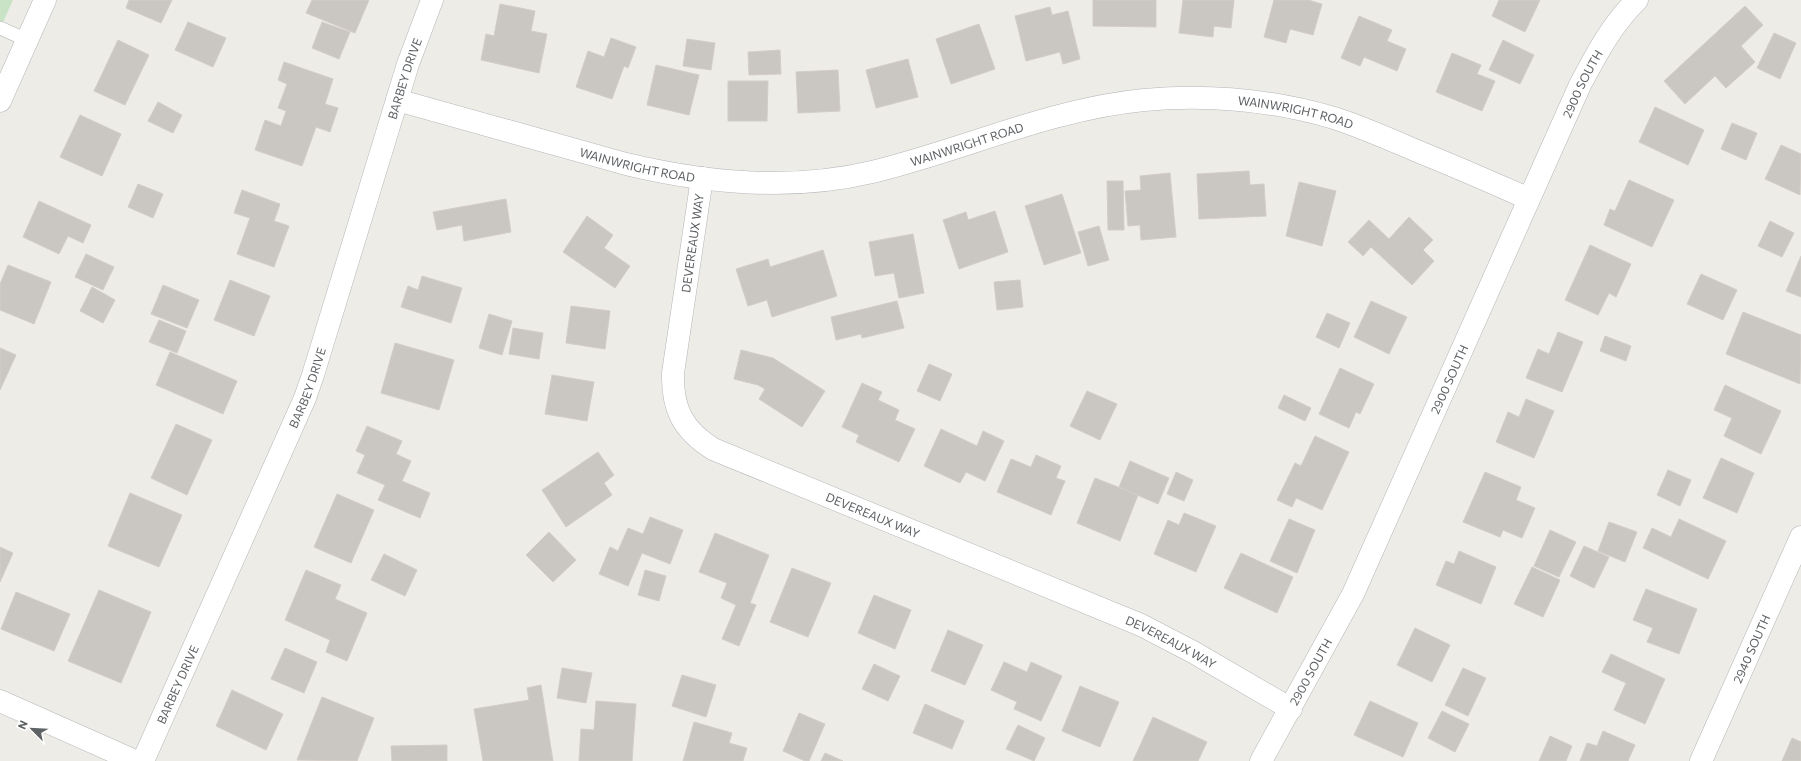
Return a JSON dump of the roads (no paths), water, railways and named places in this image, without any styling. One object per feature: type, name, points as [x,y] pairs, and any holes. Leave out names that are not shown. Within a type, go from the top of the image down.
[{"type":"street","points":[[0,101],[45,0]]},
{"type":"street","name":"BARBEY DRIVE","points":[[143,761],[305,398],[321,352],[396,100],[418,34],[432,0]]},
{"type":"street","name":"2900 SOUTH","points":[[1261,761],[1353,594],[1580,85],[1601,46],[1615,25],[1637,0]]},
{"type":"street","name":"WAINWRIGHT ROAD","points":[[396,100],[663,173],[747,182],[789,182],[829,179],[899,165],[1067,114],[1104,106],[1143,100],[1220,98],[1259,102],[1298,109],[1335,119],[1372,132],[1529,199]]},
{"type":"street","name":"DEVEREAUX WAY","points":[[702,178],[673,373],[673,389],[676,406],[691,433],[713,450],[1141,626],[1193,652],[1291,709]]},
{"type":"street","name":"2940 SOUTH","points":[[1701,761],[1801,537]]},
{"type":"street","points":[[0,701],[135,761]]},
{"type":"lane","points":[[0,28],[27,40]]}]
